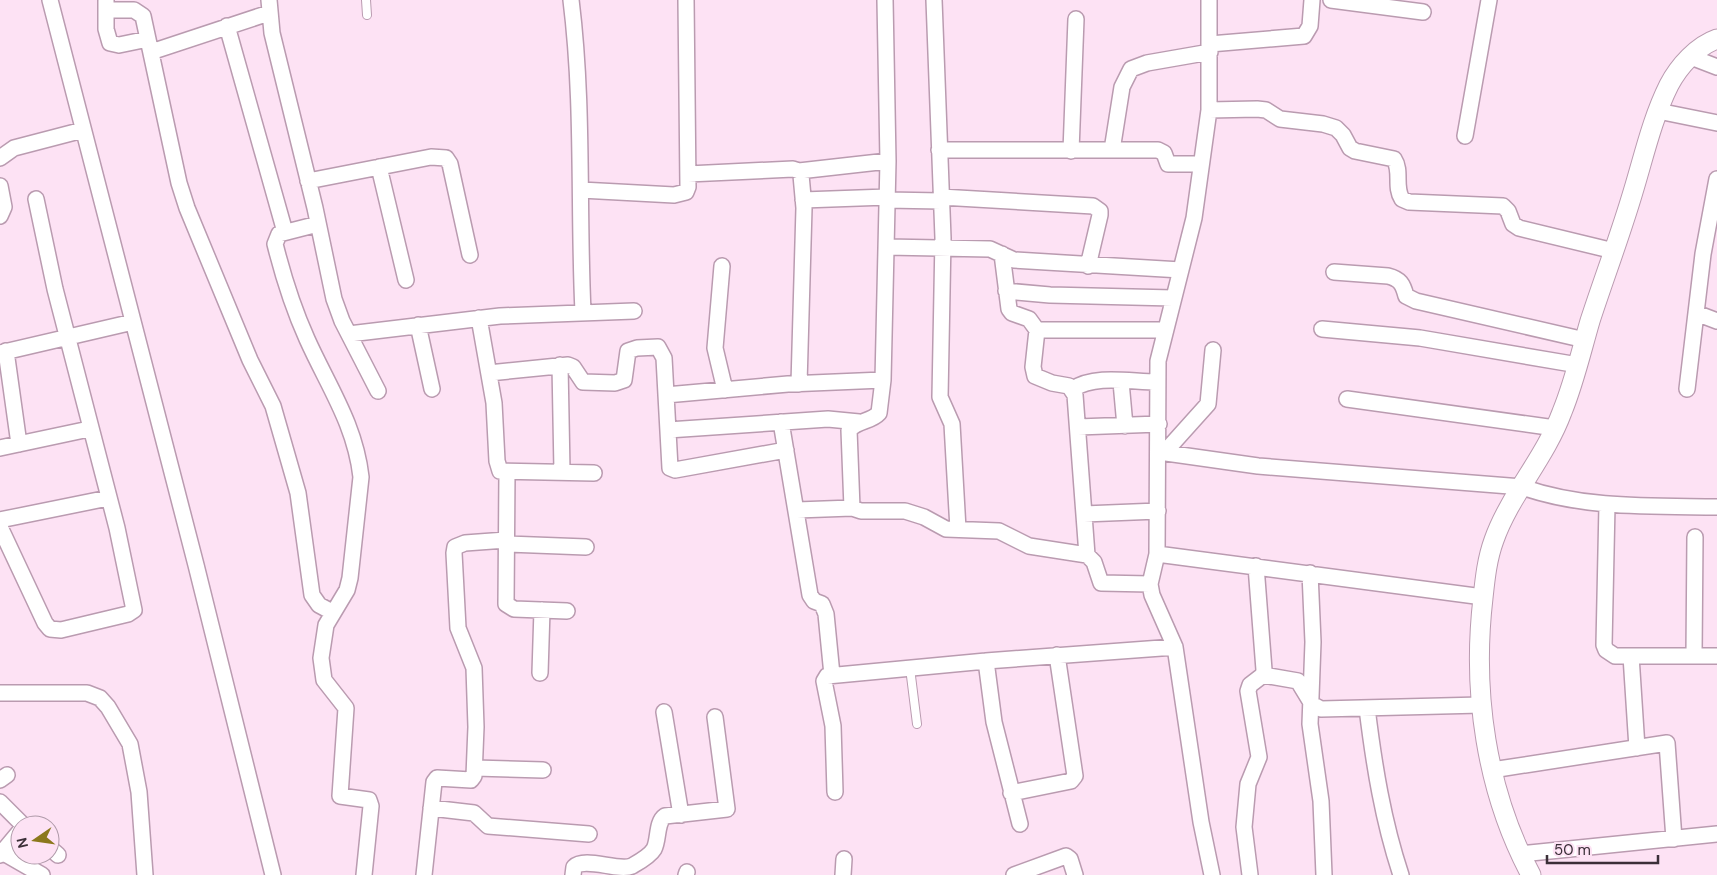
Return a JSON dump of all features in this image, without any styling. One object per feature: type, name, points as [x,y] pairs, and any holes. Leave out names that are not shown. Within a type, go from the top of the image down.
[{"type":"street","points":[[50,0],[273,875]]},
{"type":"street","points":[[571,0],[579,89],[580,233],[584,312]]},
{"type":"street","points":[[581,190],[682,194],[686,192],[688,187],[686,0]]},
{"type":"street","points":[[668,430],[828,419],[859,422],[870,419],[879,413],[883,380],[887,247],[888,161],[885,0]]},
{"type":"street","points":[[934,0],[943,248],[940,397],[952,424],[958,529]]},
{"type":"street","points":[[1209,0],[1209,110],[1194,218],[1158,361],[1157,382],[1161,452],[1157,554],[1150,584],[1152,595],[1175,647],[1200,822],[1212,875]]},
{"type":"street","points":[[1112,150],[1122,87],[1131,69],[1147,62],[1210,48],[1304,36],[1310,26],[1312,0]]},
{"type":"street","points":[[1331,0],[1423,12]]},
{"type":"street","points":[[1465,136],[1489,0]]},
{"type":"street","points":[[332,612],[319,605],[312,595],[298,493],[273,406],[250,360],[187,208],[179,183],[150,45],[143,16],[139,12],[106,5],[106,29],[110,44],[119,45],[150,45],[227,26],[269,6],[334,299],[349,334],[378,391]]},
{"type":"street","points":[[1071,151],[1076,19]]},
{"type":"street","points":[[227,26],[285,232]]},
{"type":"street","points":[[1531,875],[1508,828],[1492,770],[1481,705],[1480,626],[1489,557],[1495,538],[1522,487],[1536,467],[1555,428],[1578,365],[1658,111],[1670,83],[1690,57],[1717,39]]},
{"type":"street","points":[[1690,57],[1717,67]]},
{"type":"street","points":[[1209,110],[1266,110],[1280,119],[1323,124],[1336,128],[1343,134],[1350,148],[1355,151],[1394,159],[1397,164],[1402,199],[1409,202],[1503,206],[1508,211],[1513,224],[1519,228],[1614,252]]},
{"type":"street","points":[[1658,111],[1717,123]]},
{"type":"street","points":[[0,158],[14,148],[83,130]]},
{"type":"street","points":[[939,150],[1158,150],[1164,153],[1168,164],[1201,164]]},
{"type":"street","points":[[308,180],[431,157],[446,158],[450,164],[470,255]]},
{"type":"street","points":[[688,174],[799,171],[888,161]]},
{"type":"street","points":[[379,167],[406,280]]},
{"type":"street","points":[[798,384],[803,200],[802,180],[799,171]]},
{"type":"street","points":[[1687,388],[1703,254],[1717,178]]},
{"type":"street","points":[[0,186],[4,207],[0,216]]},
{"type":"street","points":[[0,527],[5,551],[45,624],[50,629],[61,630],[134,610],[134,599],[67,338],[36,199]]},
{"type":"street","points":[[803,200],[941,199],[1093,206],[1100,211],[1100,215],[1088,266]]},
{"type":"street","points":[[318,224],[285,232],[276,238],[275,244],[283,274],[306,337],[344,412],[359,461],[361,477],[350,578],[345,595],[332,612],[322,644],[322,670],[329,689],[342,700],[346,708],[340,796],[369,800],[372,806],[364,875]]},
{"type":"street","points":[[887,247],[990,249],[1014,260],[1088,266],[1181,270]]},
{"type":"street","points":[[1002,254],[1006,292],[1012,313],[1029,318],[1037,330],[1033,366],[1035,376],[1072,389],[1091,381],[1157,382]]},
{"type":"street","points":[[722,266],[715,348],[725,390]]},
{"type":"street","points":[[1334,272],[1388,276],[1403,284],[1406,296],[1416,301],[1585,340]]},
{"type":"street","points":[[1006,292],[1173,298]]},
{"type":"street","points":[[349,334],[479,318],[634,311]]},
{"type":"street","points":[[1696,313],[1717,321]]},
{"type":"street","points":[[479,318],[489,373],[497,461],[500,471],[594,473]]},
{"type":"street","points":[[19,444],[3,352],[133,322]]},
{"type":"street","points":[[418,325],[432,389]]},
{"type":"street","points":[[1322,328],[1420,338],[1578,365]]},
{"type":"street","points":[[1037,330],[1165,330]]},
{"type":"street","points":[[489,373],[560,365],[573,367],[583,382],[615,383],[624,380],[628,351],[658,346],[664,358],[668,459],[672,470],[786,450]]},
{"type":"street","points":[[1161,452],[1208,404],[1213,350]]},
{"type":"street","points":[[560,365],[562,471]]},
{"type":"street","points":[[666,395],[798,384],[883,380]]},
{"type":"street","points":[[1121,382],[1125,426]]},
{"type":"street","points":[[1072,389],[1078,427],[1087,556]]},
{"type":"street","points":[[1347,399],[1555,428]]},
{"type":"street","points":[[781,422],[810,595],[812,599],[825,608],[832,675]]},
{"type":"street","points":[[852,508],[848,436],[849,430],[859,422]]},
{"type":"street","points":[[1078,427],[1159,424]]},
{"type":"street","points":[[0,448],[90,429]]},
{"type":"street","points":[[1161,452],[1258,466],[1522,487],[1547,496],[1607,505],[1717,507]]},
{"type":"street","points":[[507,472],[506,604],[514,609],[567,611]]},
{"type":"street","points":[[0,520],[108,498]]},
{"type":"street","points":[[1607,505],[1604,645],[1609,654],[1631,656],[1694,654],[1717,656]]},
{"type":"street","points":[[797,510],[852,508],[861,511],[905,511],[941,527],[999,531],[1030,546],[1087,556],[1094,562],[1101,583],[1150,584]]},
{"type":"street","points":[[1084,514],[1158,511]]},
{"type":"street","points":[[1694,654],[1695,537]]},
{"type":"street","points":[[424,875],[435,779],[473,779],[474,668],[458,628],[454,553],[456,548],[465,543],[506,542],[586,547]]},
{"type":"street","points":[[1157,554],[1483,597]]},
{"type":"street","points":[[1256,566],[1263,675]]},
{"type":"street","points":[[1310,573],[1313,642],[1310,724],[1321,801],[1324,875]]},
{"type":"street","points":[[540,673],[542,610]]},
{"type":"street","points":[[835,792],[833,726],[824,682],[827,676],[986,661],[1175,647]]},
{"type":"street","points":[[1011,792],[1071,781],[1075,776],[1057,656]]},
{"type":"street","points":[[1631,656],[1637,748]]},
{"type":"street","points":[[986,661],[994,722],[1020,824]]},
{"type":"street","points":[[1250,875],[1245,845],[1245,818],[1248,784],[1259,758],[1248,691],[1250,685],[1263,675],[1298,681],[1312,704],[1321,709],[1481,705]]},
{"type":"street","points":[[0,693],[87,693],[100,698],[108,708],[130,744],[135,763],[145,875]]},
{"type":"street","points":[[1367,708],[1379,791],[1388,830],[1402,875]]},
{"type":"street","points":[[664,712],[681,815]]},
{"type":"street","points":[[573,875],[574,867],[581,863],[626,867],[634,865],[654,850],[662,818],[728,809],[714,717]]},
{"type":"street","points":[[1492,770],[1668,745],[1674,839]]},
{"type":"street","points":[[474,768],[543,770]]},
{"type":"street","points":[[0,802],[12,815]]},
{"type":"street","points":[[431,808],[474,813],[488,826],[589,834]]},
{"type":"street","points":[[1520,854],[1717,834]]},
{"type":"street","points":[[10,843],[1,853],[42,875]]},
{"type":"street","points":[[1014,875],[1066,856],[1070,859],[1075,875]]},
{"type":"street","points":[[843,875],[844,859]]},
{"type":"lane","points":[[366,0],[367,15]]},
{"type":"lane","points":[[910,668],[917,724]]}]
